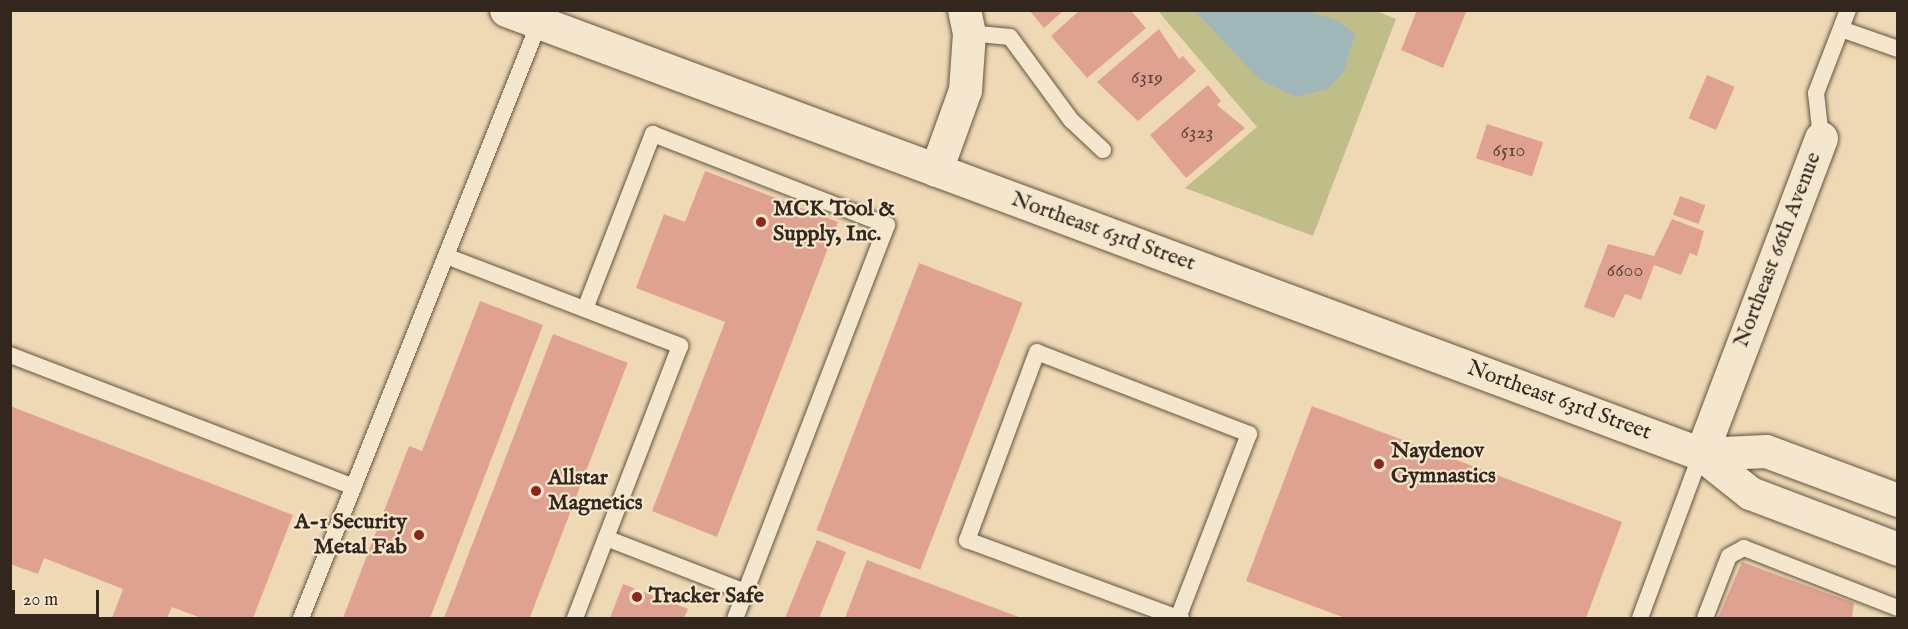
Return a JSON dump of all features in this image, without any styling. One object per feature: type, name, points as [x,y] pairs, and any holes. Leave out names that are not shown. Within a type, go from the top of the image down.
[{"type":"main road","name":"Northeast 63rd Street","points":[[506,10],[1701,454],[1750,493],[1898,549]]},
{"type":"main road","points":[[936,170],[966,90],[966,22]]},
{"type":"main road","name":"Northeast 66th Avenue","points":[[1701,454],[1821,138]]},
{"type":"main road","name":"Northeast 63rd Street","points":[[1701,454],[1766,451],[1898,500]]},
{"type":"lane","name":"Northeast 66th Avenue","points":[[1821,138],[1816,93],[1848,10]]},
{"type":"lane","points":[[966,22],[1011,37],[1071,120],[1103,150]]},
{"type":"lane","points":[[301,618],[539,23]]},
{"type":"lane","points":[[1841,29],[1898,50]]},
{"type":"lane","points":[[585,309],[653,134],[887,225],[735,618]]},
{"type":"lane","points":[[446,256],[680,346],[575,618]]},
{"type":"lane","points":[[1037,352],[1249,434],[1179,618],[967,540],[1037,352]]},
{"type":"lane","points":[[10,356],[353,487]]},
{"type":"lane","points":[[1640,618],[1701,454]]},
{"type":"lane","points":[[606,538],[745,592]]},
{"type":"lane","points":[[1705,618],[1730,556],[1744,548],[1898,608]]},
{"type":"shaded area","points":[[1374,10],[1396,19],[1313,236],[1185,188],[1257,127],[1158,11]]},
{"type":"water","points":[[1195,11],[1307,11],[1339,21],[1355,35],[1344,71],[1328,89],[1296,97],[1260,80]]},
{"type":"building","points":[[1029,10],[1064,10],[1044,28]]},
{"type":"building","points":[[1080,10],[1132,12],[1146,28],[1087,78],[1051,36]]},
{"type":"building","points":[[1417,10],[1467,10],[1443,68],[1401,50]]},
{"type":"building","points":[[1159,29],[1179,59],[1183,56],[1196,71],[1138,121],[1097,82]]},
{"type":"building","points":[[1707,75],[1735,87],[1716,130],[1689,118]]},
{"type":"building","points":[[1208,85],[1221,101],[1217,105],[1245,128],[1186,178],[1150,135]]},
{"type":"building","points":[[1487,124],[1543,142],[1532,176],[1476,158]]},
{"type":"building","points":[[705,171],[838,222],[717,537],[652,511],[725,322],[636,288],[664,214],[685,222]]},
{"type":"building","points":[[1680,196],[1705,205],[1699,224],[1673,215]]},
{"type":"building","points":[[1672,219],[1704,231],[1697,256],[1690,253],[1681,275],[1654,265],[1641,300],[1625,294],[1614,318],[1584,307],[1608,244],[1654,256]]},
{"type":"building","points":[[919,263],[1023,303],[920,570],[817,530]]},
{"type":"building","name":"A-1 Security Metal Fab","points":[[480,301],[543,325],[430,618],[343,618],[409,446],[422,451]]},
{"type":"building","name":"Allstar Magnetics","points":[[553,334],[628,363],[530,618],[444,618]]},
{"type":"building","points":[[10,406],[293,515],[253,618],[201,618],[172,607],[167,618],[112,618],[123,589],[44,558],[38,574],[10,564]]},
{"type":"building","name":"Naydenov Gymnastics","points":[[1312,406],[1622,522],[1586,618],[1345,618],[1246,581]]},
{"type":"building","points":[[817,540],[846,552],[819,618],[785,618]]},
{"type":"building","points":[[867,560],[1021,618],[845,618]]},
{"type":"building","points":[[1742,562],[1854,603],[1852,618],[1718,618]]},
{"type":"building","name":"Tracker Safe","points":[[623,584],[688,609],[684,618],[610,618]]},
{"type":"place","name":"MCK Tool & Supply, Inc.","points":[[761,222]]},
{"type":"place","name":"Naydenov Gymnastics","points":[[1379,464]]},
{"type":"place","name":"Allstar Magnetics","points":[[536,491]]},
{"type":"place","name":"A-1 Security Metal Fab","points":[[419,535]]},
{"type":"place","name":"Tracker Safe","points":[[637,597]]}]
